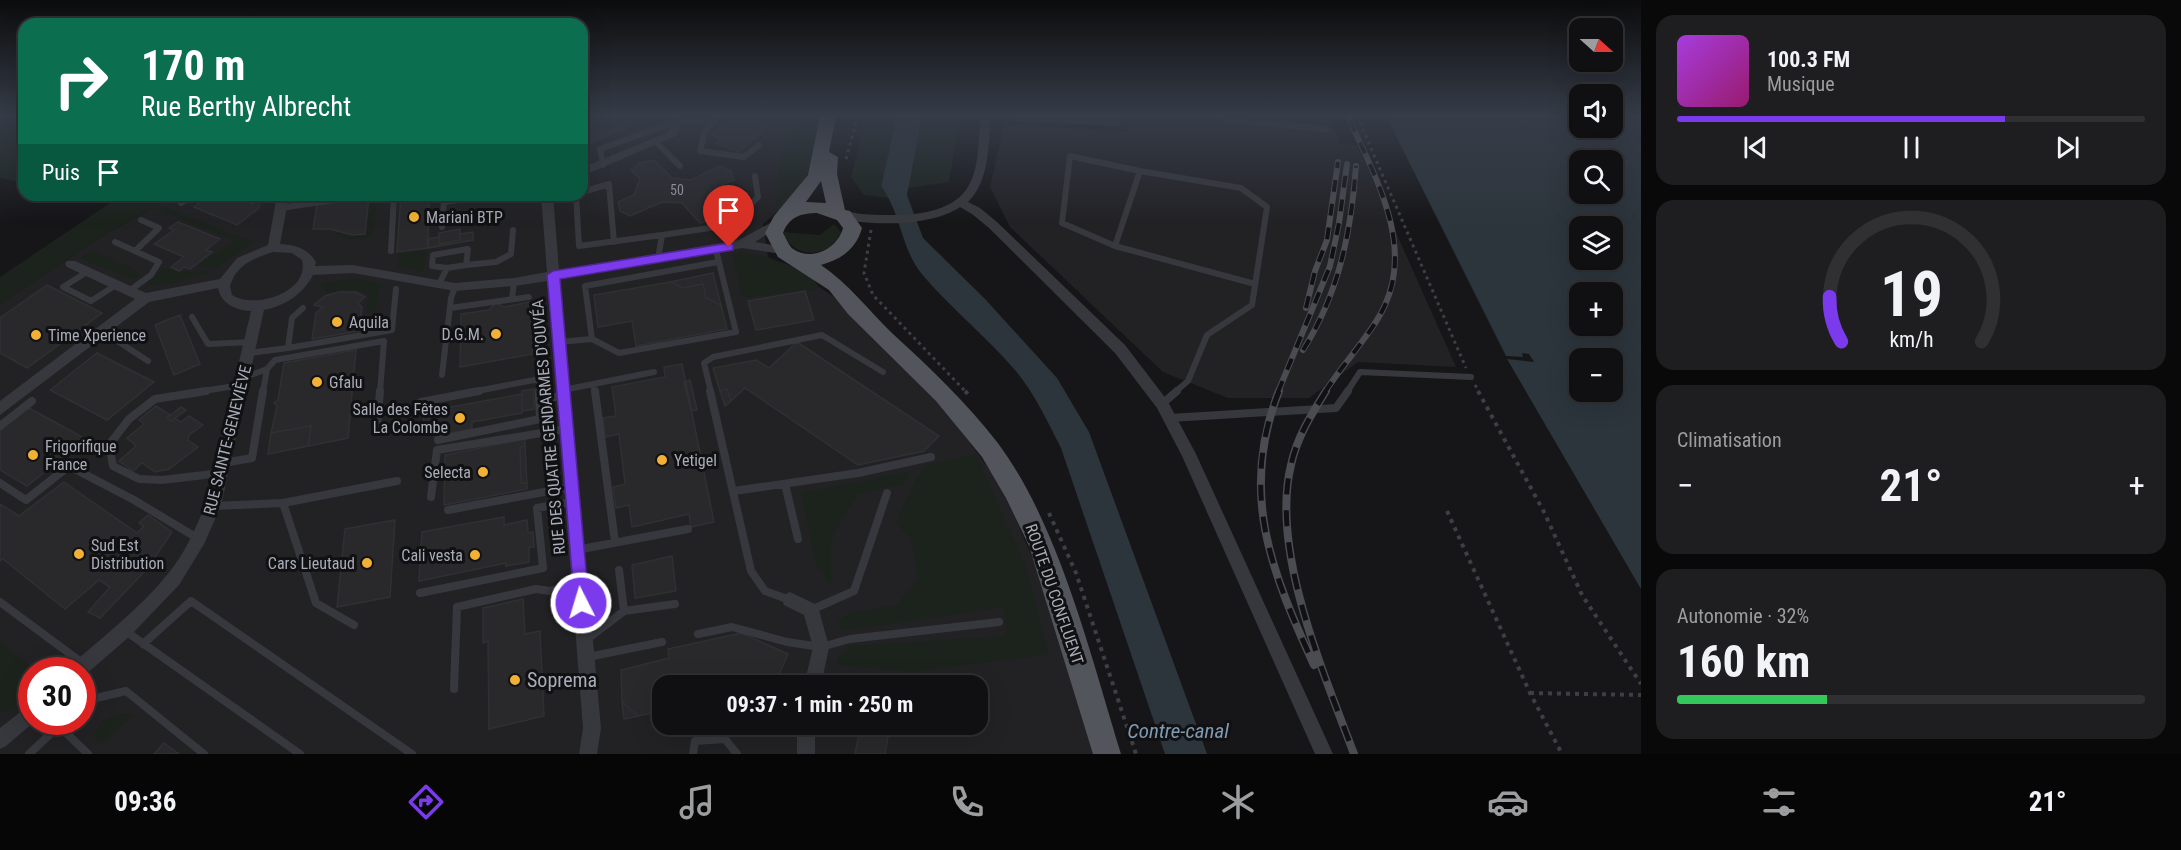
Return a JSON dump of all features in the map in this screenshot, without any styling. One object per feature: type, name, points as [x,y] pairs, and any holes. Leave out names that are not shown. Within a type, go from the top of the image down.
[{"type":"main road","points":[[827,151],[828,174],[840,214],[852,231],[836,285]]},
{"type":"main road","points":[[827,151],[816,176],[782,218],[774,233],[776,242],[790,254],[820,260],[846,246]]},
{"type":"main road","points":[[782,218],[818,207],[840,214]]},
{"type":"main road","name":"ROUTE DU CONFLUENT","points":[[790,254],[836,285],[855,309],[944,395],[990,450],[1015,492],[1041,546],[1071,634],[1107,754]]},
{"type":"street","points":[[592,168],[631,151]]},
{"type":"street","points":[[840,214],[888,220],[941,211],[960,203],[970,194],[976,183],[981,151]]},
{"type":"street","points":[[273,248],[282,201]]},
{"type":"street","name":"RUE DES QUATRE GENDARMES D'OUVÉA","points":[[547,201],[592,728],[588,754]]},
{"type":"street","points":[[960,203],[976,211],[993,225],[1120,349],[1162,404],[1189,454],[1324,754]]},
{"type":"street","points":[[310,271],[353,269],[455,287],[514,282],[658,259],[717,256],[742,244],[782,218]]},
{"type":"street","points":[[846,246],[888,220]]},
{"type":"street","points":[[742,244],[790,254]]},
{"type":"street","points":[[273,248],[286,248],[306,255],[310,262],[310,271],[301,285],[286,297],[259,305],[235,303],[223,291],[223,283],[228,274],[246,257],[273,248]]},
{"type":"street","points":[[71,264],[145,298]]},
{"type":"street","points":[[0,409],[145,298],[223,283]]},
{"type":"street","name":"RUE SAINTE-GENEVIÈVE","points":[[93,657],[124,630],[173,580],[199,539],[213,506],[259,305]]},
{"type":"street","points":[[790,600],[811,610],[821,646],[814,675]]},
{"type":"street","points":[[0,740],[18,724]]},
{"type":"street","points":[[806,735],[806,754]]},
{"type":"lane","points":[[592,168],[599,151]]},
{"type":"lane","points":[[665,151],[680,166]]},
{"type":"lane","points":[[701,151],[744,157],[752,151]]},
{"type":"lane","points":[[1162,404],[1188,381],[1207,335],[1252,305],[1267,207],[1241,188],[1140,171],[1070,156],[1062,223],[1115,246],[1255,284]]},
{"type":"lane","points":[[1115,246],[1140,171]]},
{"type":"lane","points":[[576,201],[579,246],[614,242],[730,225],[759,196],[755,176]]},
{"type":"lane","points":[[588,190],[609,184],[614,242]]},
{"type":"lane","points":[[280,208],[328,201]]},
{"type":"lane","points":[[391,251],[394,201]]},
{"type":"lane","points":[[442,227],[444,201]]},
{"type":"lane","points":[[135,251],[159,228],[141,220]]},
{"type":"lane","points":[[466,265],[468,249],[433,255],[432,266],[447,268],[496,262],[511,254],[513,230]]},
{"type":"lane","points":[[658,259],[662,235]]},
{"type":"lane","points":[[115,242],[159,262],[151,274],[129,291]]},
{"type":"lane","points":[[559,342],[592,339],[619,353],[736,332],[717,256],[585,286],[592,339]]},
{"type":"lane","points":[[439,284],[447,268]]},
{"type":"lane","points":[[87,272],[63,287],[92,301],[116,285]]},
{"type":"lane","points":[[512,300],[514,282]]},
{"type":"lane","points":[[442,375],[450,308],[455,287]]},
{"type":"lane","points":[[192,317],[208,344],[288,348],[392,330],[396,289]]},
{"type":"lane","points":[[450,308],[529,297]]},
{"type":"lane","points":[[288,348],[292,318],[303,308]]},
{"type":"lane","points":[[102,331],[148,361]]},
{"type":"lane","points":[[790,600],[765,591],[751,571],[704,363],[713,357],[822,335],[883,372]]},
{"type":"lane","points":[[267,369],[252,458],[222,468],[162,480],[139,479],[113,466],[109,445],[129,419],[155,399],[242,382],[267,369],[275,360],[384,342],[377,427]]},
{"type":"lane","points":[[539,399],[594,384],[654,372]]},
{"type":"lane","points":[[1169,418],[1336,408],[1360,372],[1471,377]]},
{"type":"lane","points":[[421,402],[539,379],[540,419],[438,440]]},
{"type":"lane","points":[[594,384],[615,542]]},
{"type":"lane","points":[[0,426],[32,401]]},
{"type":"lane","points":[[431,497],[438,450],[566,429]]},
{"type":"lane","points":[[734,491],[858,473],[931,457]]},
{"type":"lane","points":[[0,483],[26,500],[69,466],[134,500],[199,539]]},
{"type":"lane","points":[[213,506],[283,503],[397,481]]},
{"type":"lane","points":[[785,484],[798,539]]},
{"type":"lane","points":[[811,610],[854,591],[887,493]]},
{"type":"lane","points":[[448,510],[572,495]]},
{"type":"lane","points":[[420,593],[543,568],[537,508],[572,495]]},
{"type":"lane","points":[[283,503],[316,603],[354,625]]},
{"type":"lane","points":[[576,550],[688,529]]},
{"type":"lane","points":[[619,570],[624,611]]},
{"type":"lane","points":[[454,689],[457,607],[536,589],[550,591],[579,584]]},
{"type":"lane","points":[[143,644],[191,601],[412,754]]},
{"type":"lane","points":[[0,602],[68,657]]},
{"type":"lane","points":[[585,650],[624,611],[675,604]]},
{"type":"lane","points":[[698,634],[732,627],[787,642],[821,646],[850,639],[999,622]]},
{"type":"lane","points":[[124,630],[300,754]]},
{"type":"lane","points":[[585,650],[662,642]]},
{"type":"lane","points":[[96,698],[126,691],[204,754]]},
{"type":"lane","points":[[29,754],[47,735]]},
{"type":"lane","points":[[70,735],[88,754]]},
{"type":"lane","points":[[693,754],[695,741],[725,739],[737,754]]},
{"type":"path","points":[[844,167],[848,151]]},
{"type":"path","points":[[1372,151],[1447,328],[1471,377],[1544,512],[1582,595],[1641,684]]},
{"type":"path","points":[[1447,511],[1530,693],[1562,754]]},
{"type":"path","points":[[1530,693],[1641,695]]},
{"type":"shaded area","points":[[0,151],[18,151],[18,182],[0,178]]},
{"type":"shaded area","points":[[588,151],[813,151],[811,166],[798,194],[763,224],[768,257],[793,269],[834,297],[938,400],[1001,485],[1046,589],[1096,754],[0,754],[0,304],[99,238],[164,201],[588,201]]},
{"type":"shaded area","points":[[783,151],[816,151],[806,177],[775,205],[781,188],[778,170]]},
{"type":"shaded area","points":[[858,151],[889,151],[881,186],[890,198],[864,195],[851,177]]},
{"type":"shaded area","points":[[915,151],[954,151],[949,182],[907,188]]},
{"type":"shaded area","points":[[998,151],[1360,151],[1456,367],[1358,362],[1309,398],[1228,398],[1163,372],[1010,227],[990,187]]},
{"type":"shaded area","points":[[113,201],[164,201],[99,238],[0,304],[0,277]]},
{"type":"shaded area","points":[[369,201],[377,201],[373,236],[352,239],[335,235],[338,232],[353,236],[366,234]]},
{"type":"shaded area","points":[[162,206],[254,242],[214,269],[197,266],[235,241],[155,209]]},
{"type":"shaded area","points":[[834,224],[841,232],[836,241],[821,251],[812,253],[794,248],[783,232],[820,235]]},
{"type":"shaded area","points":[[93,250],[137,271],[139,277],[132,279],[80,258]]},
{"type":"shaded area","points":[[427,250],[423,272],[397,266],[400,254]]},
{"type":"shaded area","points":[[742,252],[797,268],[815,281],[819,288],[742,298],[732,254]]},
{"type":"shaded area","points":[[163,268],[176,271],[212,272],[170,284],[144,286]]},
{"type":"shaded area","points":[[352,278],[380,283],[376,311],[366,313],[369,295],[364,292],[349,289],[328,293],[320,284]]},
{"type":"shaded area","points":[[976,454],[1025,564],[1049,654],[914,672],[838,665],[836,659],[850,646],[1006,636],[1004,607],[851,630],[841,630],[838,621],[850,613],[897,605],[918,577],[911,539],[895,522],[924,465]]},
{"type":"shaded area","points":[[911,471],[904,484],[858,494],[831,539],[831,585],[816,565],[801,493]]},
{"type":"shaded area","points":[[0,642],[19,657],[18,704],[13,709],[0,712]]},
{"type":"shaded area","points":[[120,713],[133,715],[102,745],[96,740],[95,735],[102,721]]},
{"type":"water","name":"Contre-canal","points":[[889,151],[915,151],[907,195],[923,238],[985,299],[1057,378],[1089,432],[1207,754],[1165,754],[1061,448],[1051,428],[1034,397],[1014,369],[921,273],[909,253],[893,207],[881,186]]},
{"type":"water","points":[[1404,151],[1569,151],[1569,204],[1623,204],[1623,151],[1641,151],[1641,589],[1507,359],[1534,362],[1529,354],[1522,353],[1523,357],[1506,356]]},
{"type":"building","points":[[654,160],[672,178],[691,180],[720,166],[731,171],[734,180],[719,186],[714,202],[724,212],[716,220],[700,223],[682,203],[662,202],[630,216],[620,211],[618,202],[634,195],[640,179],[631,170],[640,163]]},
{"type":"building","points":[[202,201],[246,201],[253,204],[260,201],[259,208],[237,225],[194,207]]},
{"type":"building","points":[[369,201],[365,234],[352,235],[330,229],[313,229],[317,204]]},
{"type":"building","name":"Mariani BTP","points":[[401,201],[429,201],[428,248],[397,252]]},
{"type":"building","points":[[178,222],[220,239],[206,250],[212,252],[190,269],[184,267],[179,271],[171,267],[184,257],[154,244],[174,230],[169,228]]},
{"type":"building","points":[[460,229],[460,240],[439,244],[439,233]]},
{"type":"building","points":[[473,232],[473,240],[428,248],[427,239],[439,237],[439,244],[460,240],[460,234]]},
{"type":"building","points":[[713,273],[721,305],[706,298],[703,284],[683,288],[670,282]]},
{"type":"building","points":[[670,282],[683,288],[703,284],[706,298],[721,305],[727,329],[636,346],[632,321],[598,327],[594,295]]},
{"type":"building","name":"Time Xperience","points":[[47,285],[102,313],[27,368],[0,353],[0,318]]},
{"type":"building","points":[[805,291],[814,320],[756,330],[748,301]]},
{"type":"building","name":"Aquila","points":[[339,292],[356,292],[365,297],[358,303],[362,307],[359,331],[312,339],[316,313],[323,307],[314,305],[325,296]]},
{"type":"building","name":"D.G.M.","points":[[530,302],[533,354],[460,367],[461,314],[489,310],[496,303],[504,307]]},
{"type":"building","points":[[180,315],[200,364],[174,375],[155,325]]},
{"type":"building","points":[[797,342],[939,436],[924,451],[858,465],[745,388],[731,401],[727,389],[720,391],[713,368],[756,360],[769,368]]},
{"type":"building","name":"Gfalu","points":[[356,350],[348,438],[308,446],[311,426],[271,433],[277,406],[274,403],[278,400],[284,363]]},
{"type":"building","points":[[97,353],[154,382],[107,420],[50,390]]},
{"type":"building","name":"Yetigel","points":[[682,364],[714,522],[691,527],[689,514],[632,527],[629,505],[616,508],[613,487],[625,484],[619,434],[605,437],[603,418],[616,416],[612,387],[665,377],[664,367]]},
{"type":"building","points":[[690,380],[697,410],[691,411],[684,382]]},
{"type":"building","points":[[534,389],[534,409],[522,411],[522,391]]},
{"type":"building","points":[[727,389],[731,401],[725,406],[720,391]]},
{"type":"building","name":"Salle des Fêtes La Colombe","points":[[522,394],[522,413],[472,422],[472,429],[434,436],[434,431],[423,433],[424,412]]},
{"type":"building","points":[[156,406],[170,415],[167,418],[171,421],[175,418],[181,422],[189,416],[203,425],[189,435],[188,440],[198,447],[169,469],[155,472],[142,463],[133,471],[119,461],[136,446],[127,438],[144,424],[139,420]]},
{"type":"building","points":[[181,407],[186,410],[171,421],[167,418]]},
{"type":"building","name":"Frigorifique France","points":[[29,408],[86,439],[27,486],[0,470],[0,430]]},
{"type":"building","points":[[311,426],[308,446],[268,454],[271,433]]},
{"type":"building","name":"Selecta","points":[[525,439],[525,446],[520,447],[521,483],[527,483],[527,489],[444,505],[445,455]]},
{"type":"building","points":[[525,446],[527,483],[521,483],[520,447]]},
{"type":"building","name":"Sud Est Distribution","points":[[64,482],[137,533],[144,526],[139,523],[148,515],[172,532],[147,569],[100,618],[88,612],[110,587],[99,580],[65,609],[3,559],[0,561],[0,504],[19,516]]},
{"type":"building","name":"Cali vesta","points":[[504,517],[504,525],[527,520],[528,533],[533,532],[534,547],[529,547],[529,562],[506,566],[506,563],[419,581],[422,532]]},
{"type":"building","name":"Cars Lieutaud","points":[[395,520],[390,597],[337,607],[345,529]]},
{"type":"building","points":[[672,556],[676,591],[635,598],[632,565]]},
{"type":"building","name":"Soprema","points":[[523,599],[525,634],[540,631],[544,716],[489,729],[488,641],[483,643],[483,608]]},
{"type":"building","points":[[741,633],[788,654],[779,675],[652,675],[652,713],[638,716],[622,702],[621,670],[669,658],[668,649]]},
{"type":"building","points":[[622,702],[638,716],[624,719]]},
{"type":"building","points":[[859,735],[888,737],[885,754],[855,754]]},
{"type":"building","points":[[164,743],[179,754],[154,754]]},
{"type":"railway","points":[[1325,392],[1380,315],[1393,281],[1395,257],[1393,232],[1387,208],[1364,151]]},
{"type":"railway","points":[[1306,308],[1315,271],[1327,240],[1338,162]]},
{"type":"railway","points":[[1278,392],[1330,266],[1339,223],[1347,164]]},
{"type":"railway","points":[[1303,350],[1326,307],[1341,262],[1351,215],[1356,166]]},
{"type":"railway","points":[[1279,391],[1267,428],[1262,463],[1261,497],[1265,531],[1273,564],[1285,597],[1314,665]]},
{"type":"railway","points":[[1326,391],[1305,427],[1291,465],[1286,499],[1288,535],[1303,611],[1354,754]]},
{"type":"place","name":"Mariani BTP","points":[[414,217]]},
{"type":"place","name":"Aquila","points":[[337,322]]},
{"type":"place","name":"D.G.M.","points":[[496,334]]},
{"type":"place","name":"Time Xperience","points":[[36,335]]},
{"type":"place","name":"Gfalu","points":[[317,382]]},
{"type":"place","name":"Salle des Fêtes La Colombe","points":[[460,418]]},
{"type":"place","name":"Frigorifique France","points":[[33,455]]},
{"type":"place","name":"Yetigel","points":[[662,460]]},
{"type":"place","name":"Selecta","points":[[483,472]]},
{"type":"place","name":"Sud Est Distribution","points":[[79,554]]},
{"type":"place","name":"Cali vesta","points":[[475,555]]},
{"type":"place","name":"Cars Lieutaud","points":[[367,563]]},
{"type":"place","name":"Soprema","points":[[515,680]]},
{"type":"route","points":[[581,603],[553,275],[729,247]]}]
